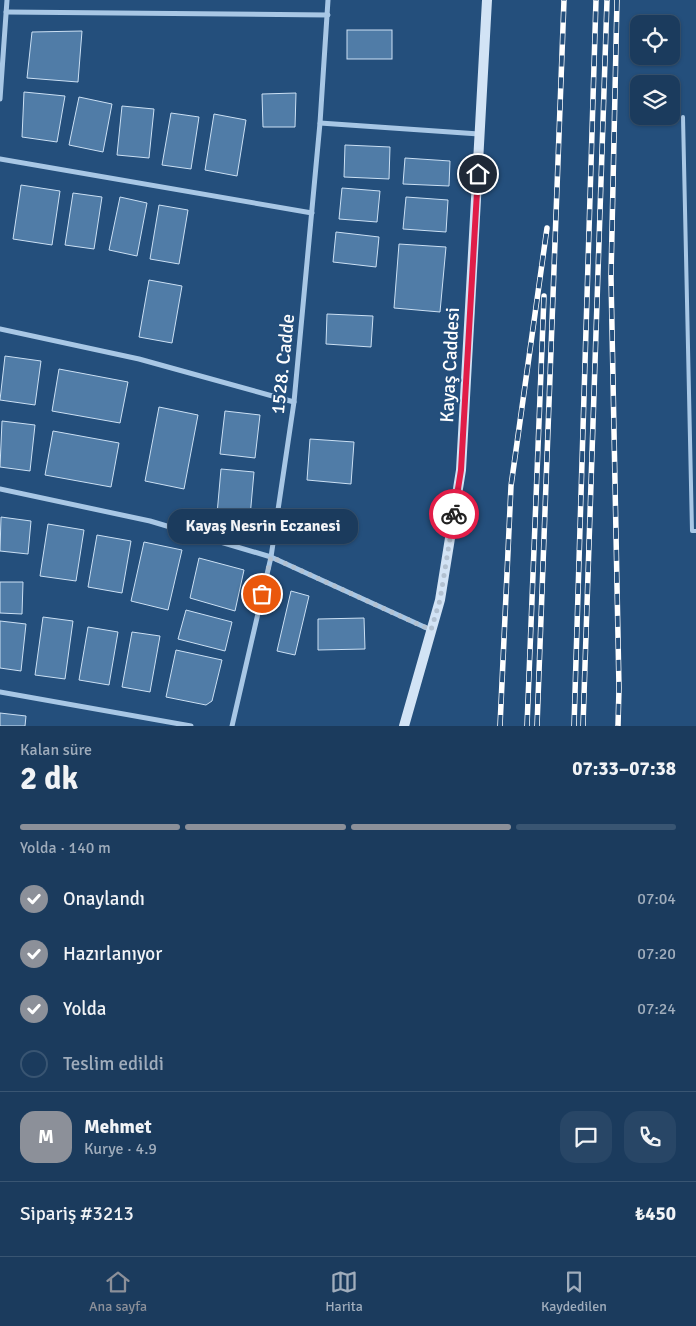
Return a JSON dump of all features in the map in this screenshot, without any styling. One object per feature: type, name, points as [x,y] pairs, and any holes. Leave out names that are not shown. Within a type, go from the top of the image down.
[{"type":"street","points":[[0,99],[7,0]]},
{"type":"street","name":"1528. Cadde","points":[[232,726],[271,557],[294,402],[320,123],[328,0]]},
{"type":"street","name":"Kayaş Caddesi","points":[[404,726],[440,600],[461,470],[487,0]]},
{"type":"street","points":[[6,12],[328,15]]},
{"type":"street","points":[[320,123],[480,134]]},
{"type":"street","points":[[0,159],[312,213]]},
{"type":"street","points":[[0,329],[139,359],[294,402]]},
{"type":"street","points":[[0,489],[150,521],[271,557],[431,630]]},
{"type":"street","points":[[0,692],[191,726]]},
{"type":"lane","points":[[683,117],[692,531],[696,531]]},
{"type":"building","points":[[347,30],[392,30],[392,59],[347,59]]},
{"type":"building","points":[[82,31],[78,82],[27,78],[32,32]]},
{"type":"building","points":[[24,92],[65,96],[57,142],[22,137]]},
{"type":"building","points":[[296,93],[295,127],[263,127],[262,94]]},
{"type":"building","points":[[79,97],[112,104],[103,152],[69,145]]},
{"type":"building","points":[[122,106],[154,109],[149,158],[117,155]]},
{"type":"building","points":[[171,113],[199,117],[191,169],[162,165]]},
{"type":"building","points":[[214,114],[246,120],[237,176],[205,170]]},
{"type":"building","points":[[345,145],[390,147],[389,179],[344,177]]},
{"type":"building","points":[[405,158],[450,161],[449,186],[403,184]]},
{"type":"building","points":[[21,185],[60,191],[52,245],[13,239]]},
{"type":"building","points":[[342,188],[380,191],[377,222],[339,219]]},
{"type":"building","points":[[73,193],[102,197],[94,249],[65,245]]},
{"type":"building","points":[[120,197],[147,203],[137,256],[109,250]]},
{"type":"building","points":[[406,197],[448,200],[446,232],[403,229]]},
{"type":"building","points":[[159,205],[188,210],[179,264],[150,259]]},
{"type":"building","points":[[336,232],[379,237],[376,267],[333,262]]},
{"type":"building","points":[[399,244],[446,247],[440,312],[394,308]]},
{"type":"building","points":[[149,280],[182,286],[172,343],[139,337]]},
{"type":"building","points":[[327,314],[373,316],[371,347],[326,344]]},
{"type":"building","points":[[5,356],[41,361],[35,405],[0,400]]},
{"type":"building","points":[[59,369],[128,382],[120,423],[52,411]]},
{"type":"building","points":[[159,407],[198,415],[184,489],[145,481]]},
{"type":"building","points":[[225,411],[260,415],[255,458],[220,454]]},
{"type":"building","points":[[2,421],[35,425],[30,471],[0,467]]},
{"type":"building","points":[[53,431],[119,443],[111,487],[45,475]]},
{"type":"building","points":[[310,439],[354,442],[351,484],[307,480]]},
{"type":"building","points":[[221,469],[254,472],[250,517],[217,514]]},
{"type":"building","points":[[1,517],[31,521],[28,554],[0,551]]},
{"type":"building","points":[[48,524],[84,530],[76,581],[40,576]]},
{"type":"building","points":[[97,535],[131,541],[122,593],[88,587]]},
{"type":"building","points":[[144,542],[182,550],[168,610],[131,601]]},
{"type":"building","points":[[199,558],[244,570],[235,611],[190,598]]},
{"type":"building","points":[[0,582],[23,582],[22,614],[0,613]]},
{"type":"building","points":[[291,591],[309,596],[295,655],[277,651]]},
{"type":"building","points":[[186,610],[232,622],[225,651],[178,639]]},
{"type":"building","points":[[43,617],[73,621],[65,679],[35,675]]},
{"type":"building","points":[[364,618],[365,649],[318,650],[318,619]]},
{"type":"building","points":[[0,621],[26,624],[21,671],[0,668]]},
{"type":"building","points":[[88,627],[118,632],[109,685],[79,680]]},
{"type":"building","points":[[132,632],[160,636],[150,692],[122,687]]},
{"type":"building","points":[[176,650],[222,660],[212,701],[206,705],[166,697]]},
{"type":"building","points":[[0,713],[26,716],[25,726],[0,726]]},
{"type":"railway","points":[[537,726],[564,0]]},
{"type":"railway","points":[[574,726],[596,0]]},
{"type":"railway","points":[[583,726],[607,0]]},
{"type":"railway","points":[[617,0],[611,277],[619,688],[618,726]]},
{"type":"railway","points":[[500,726],[511,486],[547,228]]},
{"type":"railway","points":[[527,726],[544,296]]},
{"type":"way so far","points":[[262,594],[271,557],[431,630],[440,600],[454,514]]},
{"type":"place","name":"Kayaş Nesrin Eczanesi","points":[[262,594]]},
{"type":"route","points":[[454,514],[461,470],[478,174]]}]
